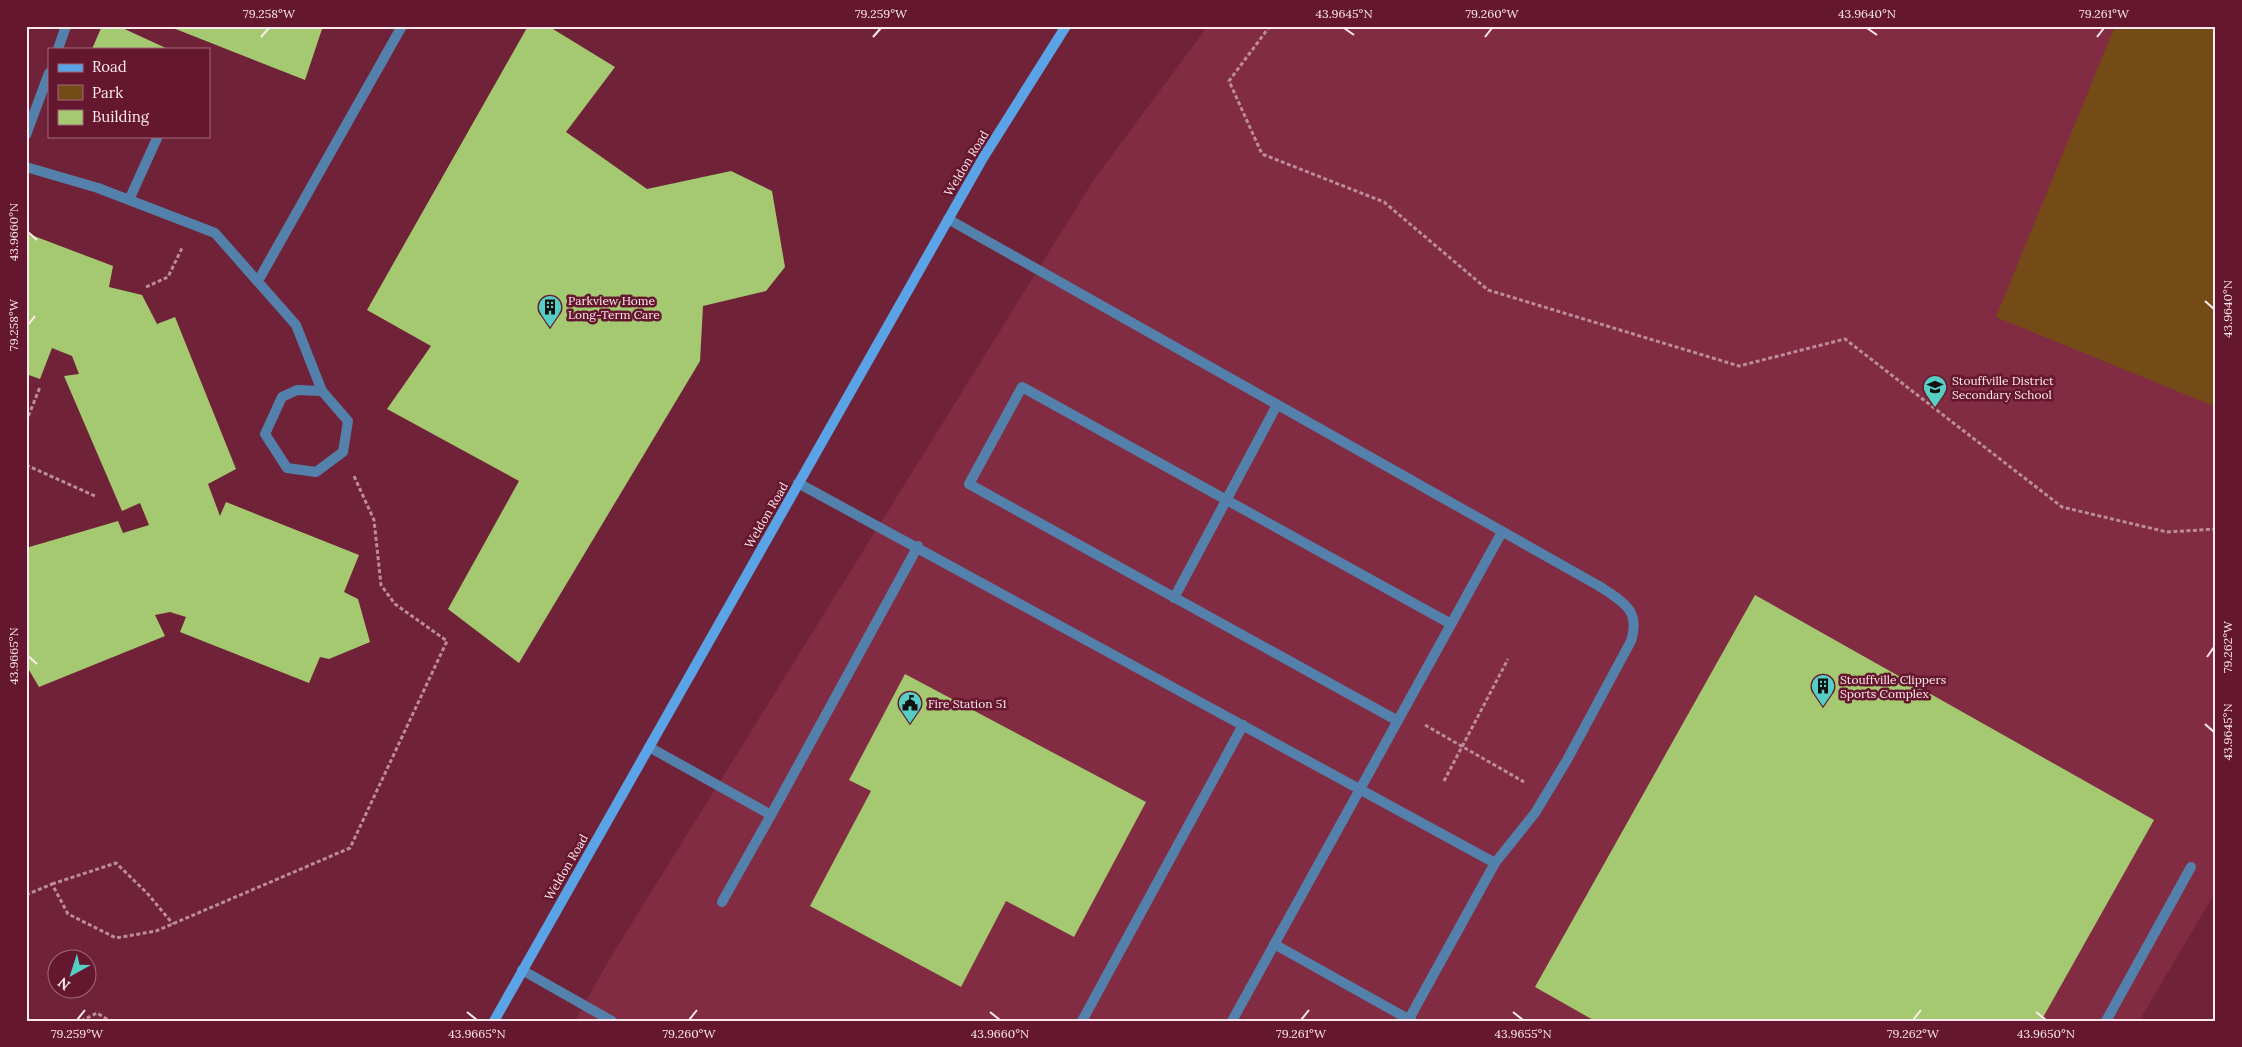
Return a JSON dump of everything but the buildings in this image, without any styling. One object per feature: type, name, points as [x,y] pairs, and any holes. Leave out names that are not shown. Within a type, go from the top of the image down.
[{"type":"street","name":"Weldon Road","points":[[494,1021],[983,158],[1066,26]]},
{"type":"lane","points":[[58,48],[66,26]]},
{"type":"lane","points":[[258,281],[402,26]]},
{"type":"lane","points":[[26,135],[48,76]]},
{"type":"lane","points":[[129,200],[157,138]]},
{"type":"lane","points":[[26,166],[98,188],[215,233],[258,281],[296,325],[322,391],[348,421],[343,452],[316,472],[287,468],[265,434],[282,397],[297,390],[322,391]]},
{"type":"lane","points":[[948,219],[1619,599],[1627,605],[1634,620],[1635,629],[1625,654],[1546,794],[1515,840],[1496,863],[1411,1020],[1274,944]]},
{"type":"lane","points":[[1400,717],[1174,598],[969,484],[1022,388],[1451,624]]},
{"type":"lane","points":[[1174,598],[1277,405]]},
{"type":"lane","points":[[798,483],[918,546],[1496,863]]},
{"type":"lane","points":[[1232,1021],[1502,532]]},
{"type":"lane","points":[[722,902],[918,546]]},
{"type":"lane","points":[[1082,1021],[1243,725]]},
{"type":"lane","points":[[649,747],[771,814]]},
{"type":"lane","points":[[2106,1021],[2191,868]]},
{"type":"lane","points":[[522,970],[612,1021]]},
{"type":"path","points":[[1270,26],[1229,81],[1262,154],[1384,202],[1488,290],[1739,366],[1845,339],[2062,506],[2167,532],[2216,529]]},
{"type":"path","points":[[146,287],[168,277],[193,225]]},
{"type":"path","points":[[26,422],[40,387]]},
{"type":"path","points":[[52,884],[68,914],[116,938],[156,931],[350,848],[448,641],[395,604],[381,585],[374,520],[343,452]]},
{"type":"path","points":[[26,466],[95,496]]},
{"type":"path","points":[[1444,781],[1508,659]]},
{"type":"path","points":[[1400,717],[1462,746],[1546,794]]},
{"type":"path","points":[[26,895],[52,884],[116,863],[147,893],[173,924]]},
{"type":"path","points":[[81,1021],[97,1014],[110,1021]]},
{"type":"shaded area","points":[[1208,26],[2216,26],[2216,891],[2139,1021],[575,1021],[609,960],[1095,178]]},
{"type":"green space","points":[[2115,26],[2216,26],[2216,407],[1996,317]]},
{"type":"place","name":"Parkview Home Long-Term Care","points":[[550,328]]},
{"type":"place","name":"Stouffville District Secondary School","points":[[1935,408]]},
{"type":"place","name":"Stouffville Clippers Sports Complex","points":[[1823,707]]},
{"type":"place","name":"Fire Station 51","points":[[910,724]]}]
